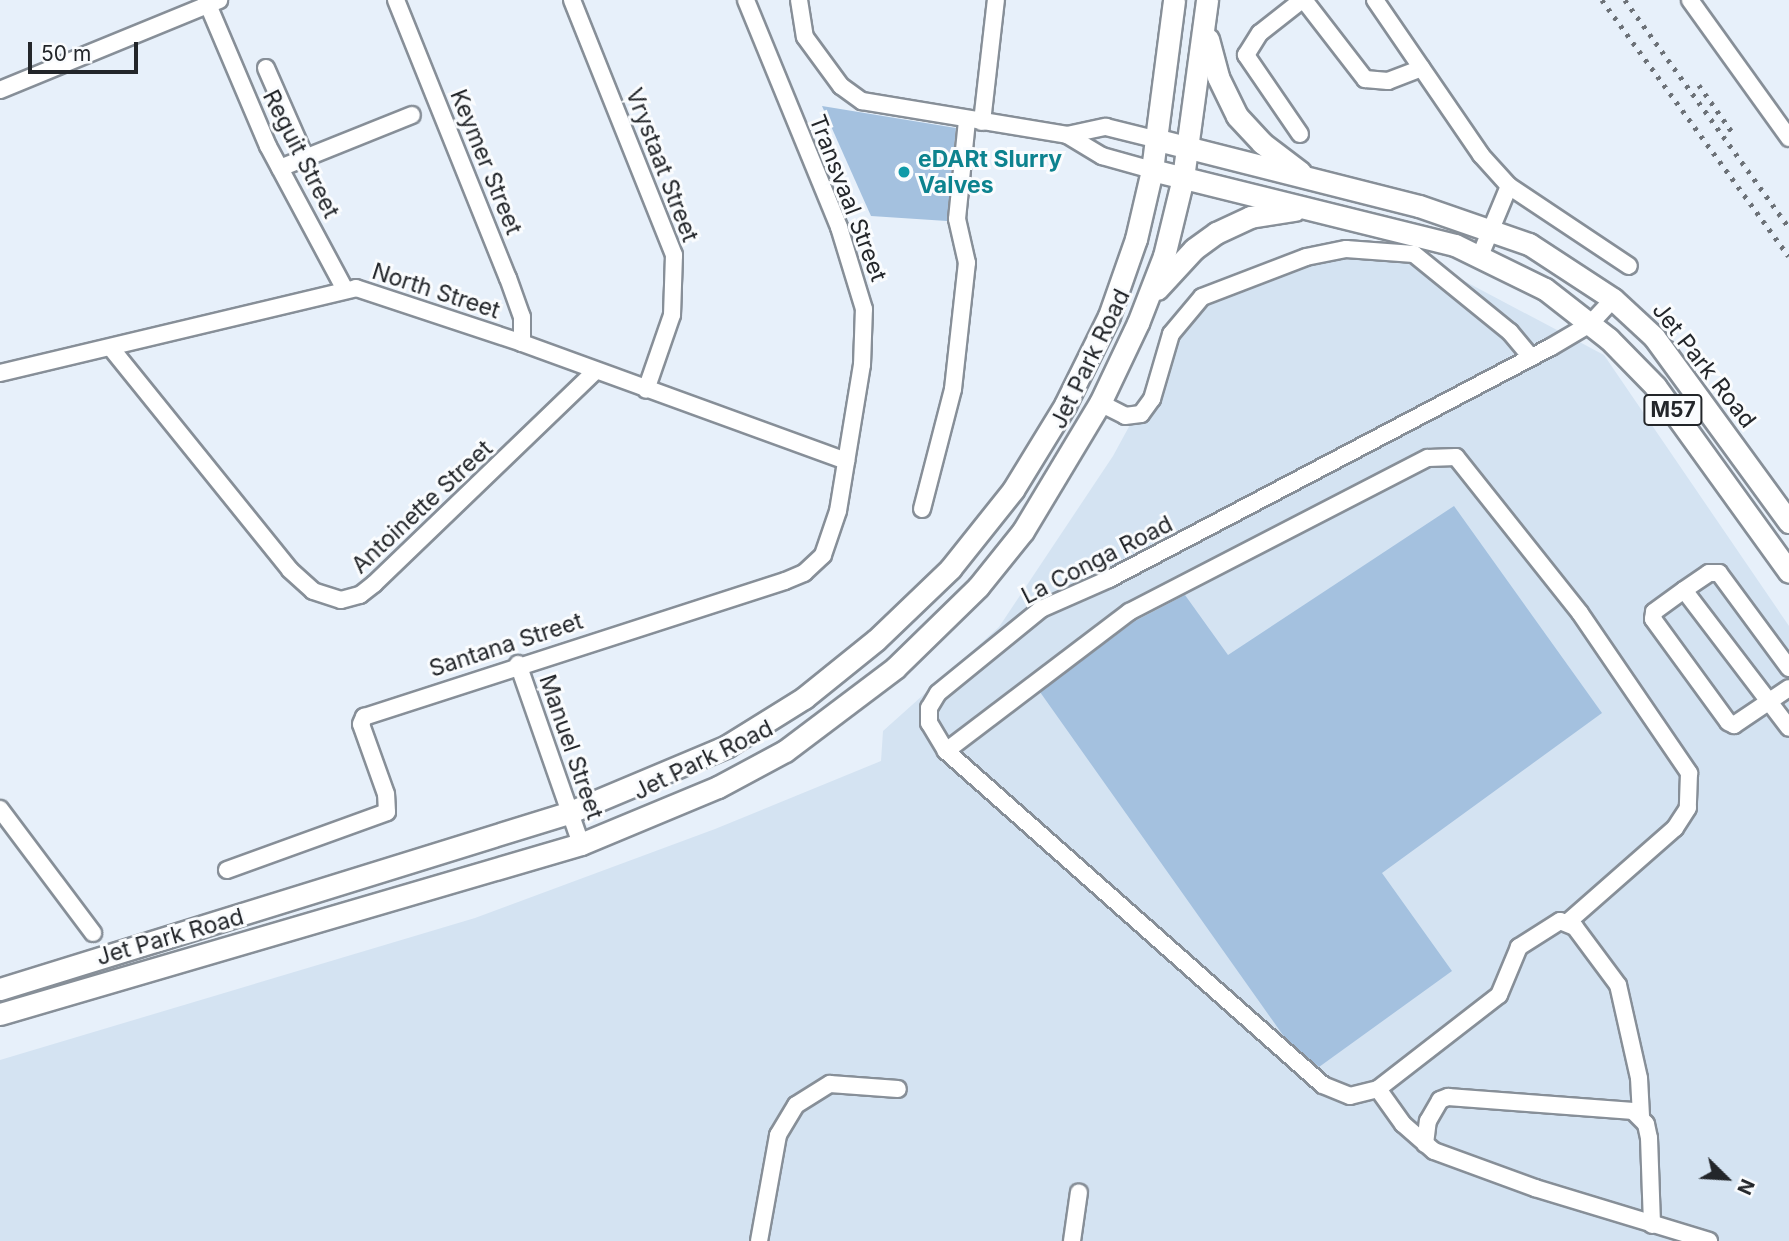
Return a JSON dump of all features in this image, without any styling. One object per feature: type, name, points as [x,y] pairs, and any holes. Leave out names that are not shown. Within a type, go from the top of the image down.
[{"type":"main road","name":"Jet Park Road","points":[[0,989],[568,813],[727,746],[804,698],[876,640],[950,569],[1013,490],[1065,405],[1109,316],[1136,239],[1152,170],[1158,140],[1174,0]]},
{"type":"main road","name":"Jet Park Road","points":[[0,1014],[581,844],[718,788],[785,751],[895,668],[978,587],[1023,531],[1100,403],[1151,295],[1189,150],[1207,0]]},
{"type":"main road","points":[[1205,27],[1218,77],[1237,116],[1262,143],[1315,181]]},
{"type":"main road","name":"Jet Park Road","points":[[1158,140],[1491,228],[1529,244],[1613,299],[1660,344],[1789,522]]},
{"type":"main road","name":"M57","points":[[1152,170],[1391,227],[1480,256],[1545,289],[1590,324],[1655,386],[1789,572]]},
{"type":"main road","points":[[1151,295],[1194,249],[1216,233],[1250,217],[1307,208]]},
{"type":"street","name":"Keymer Street","points":[[396,0],[508,278],[522,317],[522,343]]},
{"type":"street","name":"Vrystaat Street","points":[[572,0],[674,255],[672,315],[646,390]]},
{"type":"street","name":"Transvaal Street","points":[[746,0],[860,285],[865,336],[846,461]]},
{"type":"street","points":[[799,0],[804,37],[854,97],[975,121],[1067,135],[1106,127],[1158,140]]},
{"type":"street","points":[[922,509],[953,389],[967,263],[957,219],[996,0]]},
{"type":"street","points":[[1375,0],[1481,155],[1509,186],[1629,266]]},
{"type":"street","points":[[1690,0],[1789,138]]},
{"type":"street","points":[[1300,134],[1246,55],[1260,33],[1300,1],[1365,79],[1388,81],[1422,68]]},
{"type":"street","points":[[0,90],[211,2]]},
{"type":"street","name":"Reguit Street","points":[[211,2],[280,168],[344,288]]},
{"type":"street","points":[[266,68],[305,157]]},
{"type":"street","points":[[280,168],[412,115]]},
{"type":"street","points":[[1067,135],[1102,156],[1152,170]]},
{"type":"street","points":[[1480,256],[1509,186]]},
{"type":"street","points":[[1100,403],[1125,416],[1140,414],[1152,399],[1171,334],[1207,293],[1306,257],[1346,249],[1414,254],[1510,332],[1531,357]]},
{"type":"street","name":"North Street","points":[[0,373],[111,348],[344,288],[372,291],[846,461]]},
{"type":"street","name":"La Conga Road","points":[[1378,1089],[1350,1096],[1323,1085],[946,751],[929,723],[933,701],[1041,609],[1121,573],[1531,357],[1590,324],[1613,299]]},
{"type":"street","name":"Antoinette Street","points":[[111,348],[290,570],[313,591],[341,600],[352,599],[374,584],[596,370]]},
{"type":"street","points":[[946,751],[1129,612],[1428,458],[1456,457],[1580,613],[1689,773],[1688,808],[1675,828],[1567,923]]},
{"type":"street","name":"Santana Street","points":[[227,870],[387,812],[386,794],[361,724],[364,717],[518,664],[804,573],[823,555],[831,537],[846,461]]},
{"type":"street","points":[[1789,668],[1719,573],[1709,573],[1654,612],[1653,620],[1728,722],[1734,725],[1789,688]]},
{"type":"street","points":[[1684,590],[1789,728]]},
{"type":"street","name":"Manuel Street","points":[[518,664],[581,844]]},
{"type":"street","points":[[0,809],[93,933]]},
{"type":"street","points":[[1652,1225],[1649,1138],[1641,1116],[1623,997],[1582,935],[1567,923],[1553,923],[1519,947],[1499,995],[1378,1089],[1403,1124],[1425,1144],[1474,1167],[1652,1225],[1709,1241]]},
{"type":"street","points":[[759,1241],[778,1135],[796,1105],[830,1084],[898,1089]]},
{"type":"street","points":[[1425,1144],[1434,1108],[1448,1097],[1621,1108],[1641,1116]]},
{"type":"street","points":[[1072,1241],[1079,1192]]},
{"type":"shaded area","points":[[1336,251],[1419,257],[1604,355],[1789,626],[1789,1241],[0,1241],[0,1060],[475,918],[715,829],[881,761],[883,731],[999,627],[1113,456],[1198,300]]},
{"type":"building","name":"eDARt Slurry Valves","points":[[822,106],[956,128],[947,221],[871,216]]},
{"type":"building","points":[[1454,506],[1602,713],[1382,873],[1452,971],[1319,1067],[1285,1038],[1040,692],[1135,621],[1185,595],[1228,655]]},
{"type":"railway","points":[[1602,0],[1789,256]]},
{"type":"railway","points":[[1625,0],[1789,227]]},
{"type":"railway","points":[[1699,85],[1735,136]]},
{"type":"place","name":"eDARt Slurry Valves","points":[[904,172]]}]
